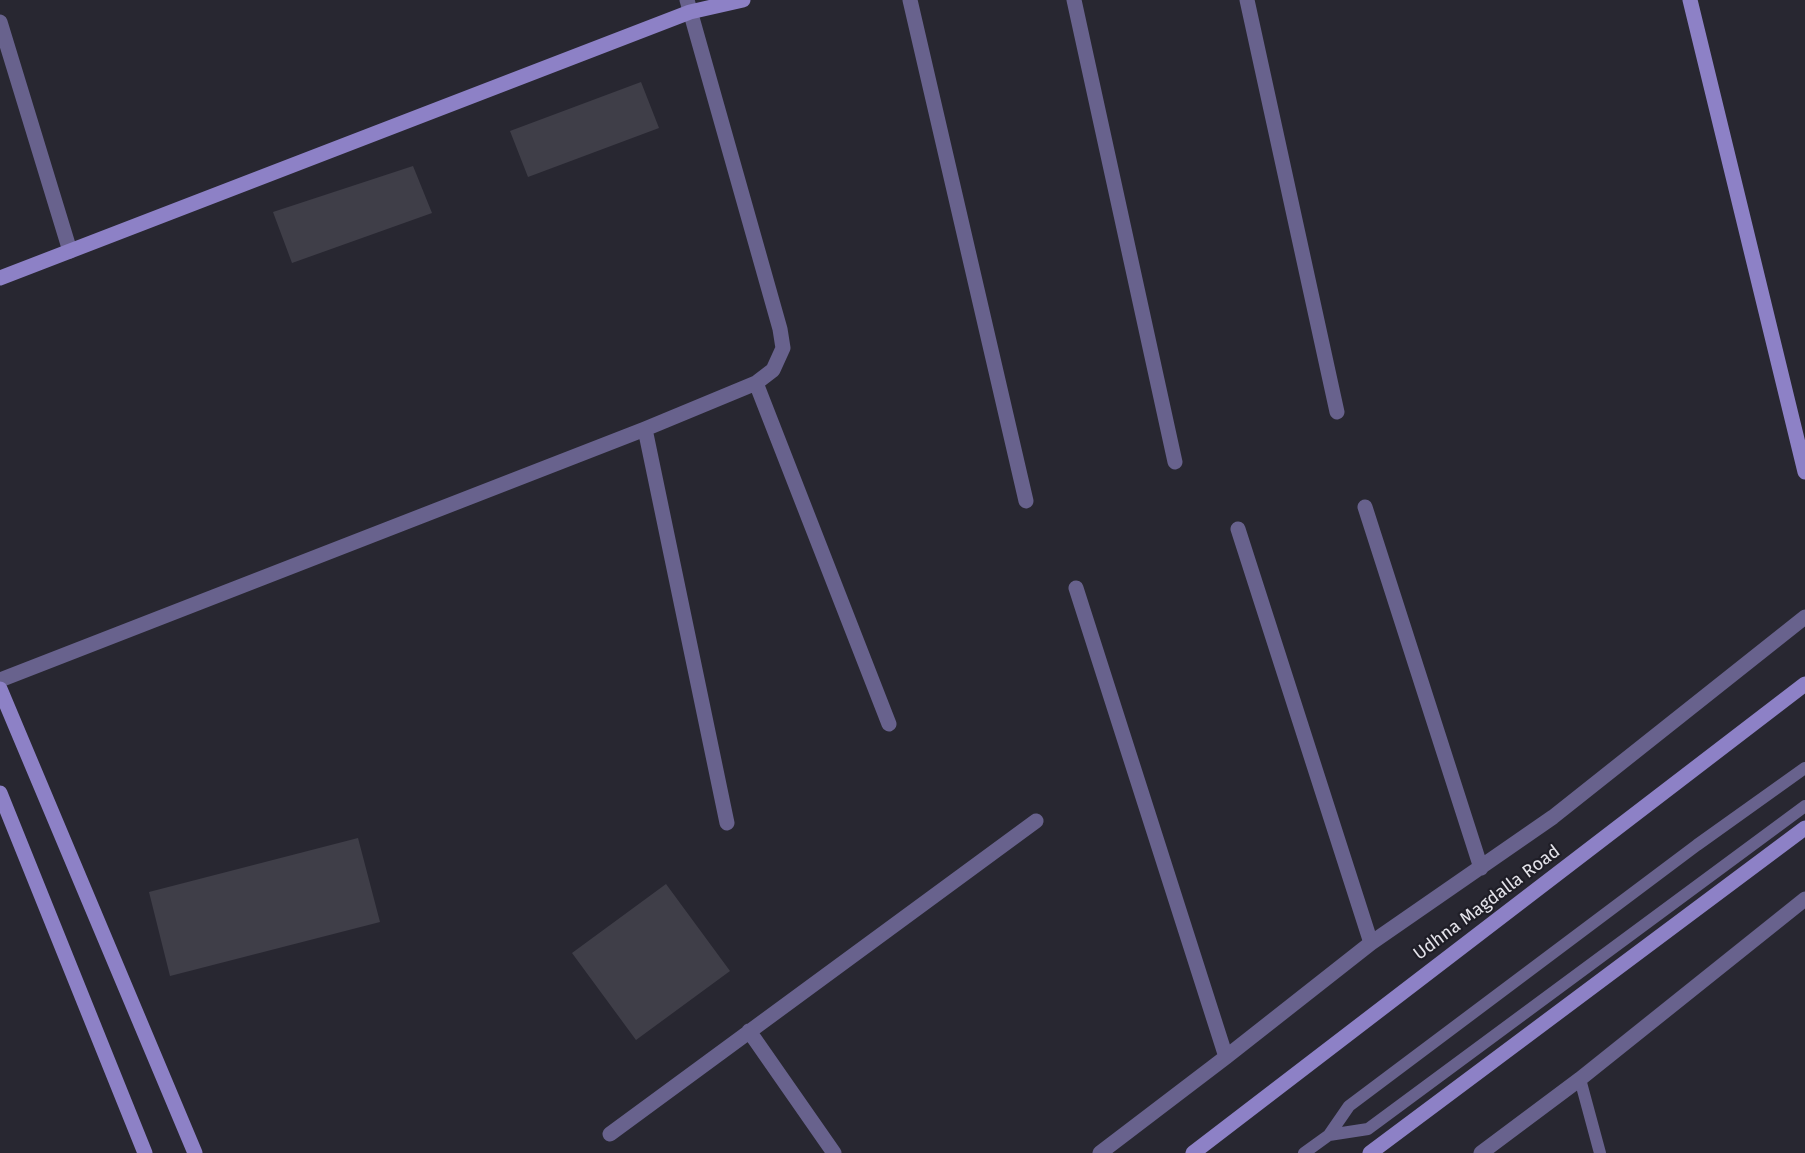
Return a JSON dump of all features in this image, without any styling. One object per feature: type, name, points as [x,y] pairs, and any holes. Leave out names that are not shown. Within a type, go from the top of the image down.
[{"type":"street","points":[[0,278],[689,6],[743,0]]},
{"type":"street","points":[[910,0],[1026,501]]},
{"type":"street","points":[[1074,0],[1175,462]]},
{"type":"street","points":[[1247,0],[1337,412]]},
{"type":"street","points":[[1690,0],[1805,472]]},
{"type":"street","points":[[0,680],[645,429],[756,383],[773,370],[783,348],[780,329],[689,6]]},
{"type":"street","points":[[0,22],[70,251]]},
{"type":"street","points":[[756,383],[889,724]]},
{"type":"street","points":[[645,429],[727,823]]},
{"type":"street","points":[[1365,507],[1481,868]]},
{"type":"street","points":[[1238,529],[1371,943]]},
{"type":"street","points":[[1076,588],[1226,1057]]},
{"type":"street","points":[[1100,1153],[1371,943],[1553,817],[1805,617]]},
{"type":"street","name":"Udhna Magdalla Road","points":[[1193,1153],[1805,684]]},
{"type":"street","points":[[0,689],[195,1153]]},
{"type":"street","points":[[0,793],[145,1153]]},
{"type":"street","points":[[610,1134],[1036,820]]},
{"type":"street","points":[[1370,1153],[1805,828]]},
{"type":"street","points":[[1481,1153],[1580,1079],[1805,899]]},
{"type":"street","points":[[749,1031],[834,1153]]},
{"type":"lane","points":[[1304,1153],[1329,1135],[1349,1107],[1697,845],[1805,768]]},
{"type":"lane","points":[[1329,1135],[1368,1129],[1805,806]]},
{"type":"lane","points":[[1580,1079],[1596,1151]]},
{"type":"building","points":[[641,82],[659,128],[528,177],[510,131]]},
{"type":"building","points":[[413,166],[432,213],[292,263],[273,212]]},
{"type":"building","points":[[358,838],[380,922],[170,976],[149,892]]},
{"type":"building","points":[[666,884],[730,971],[636,1040],[572,953]]}]
